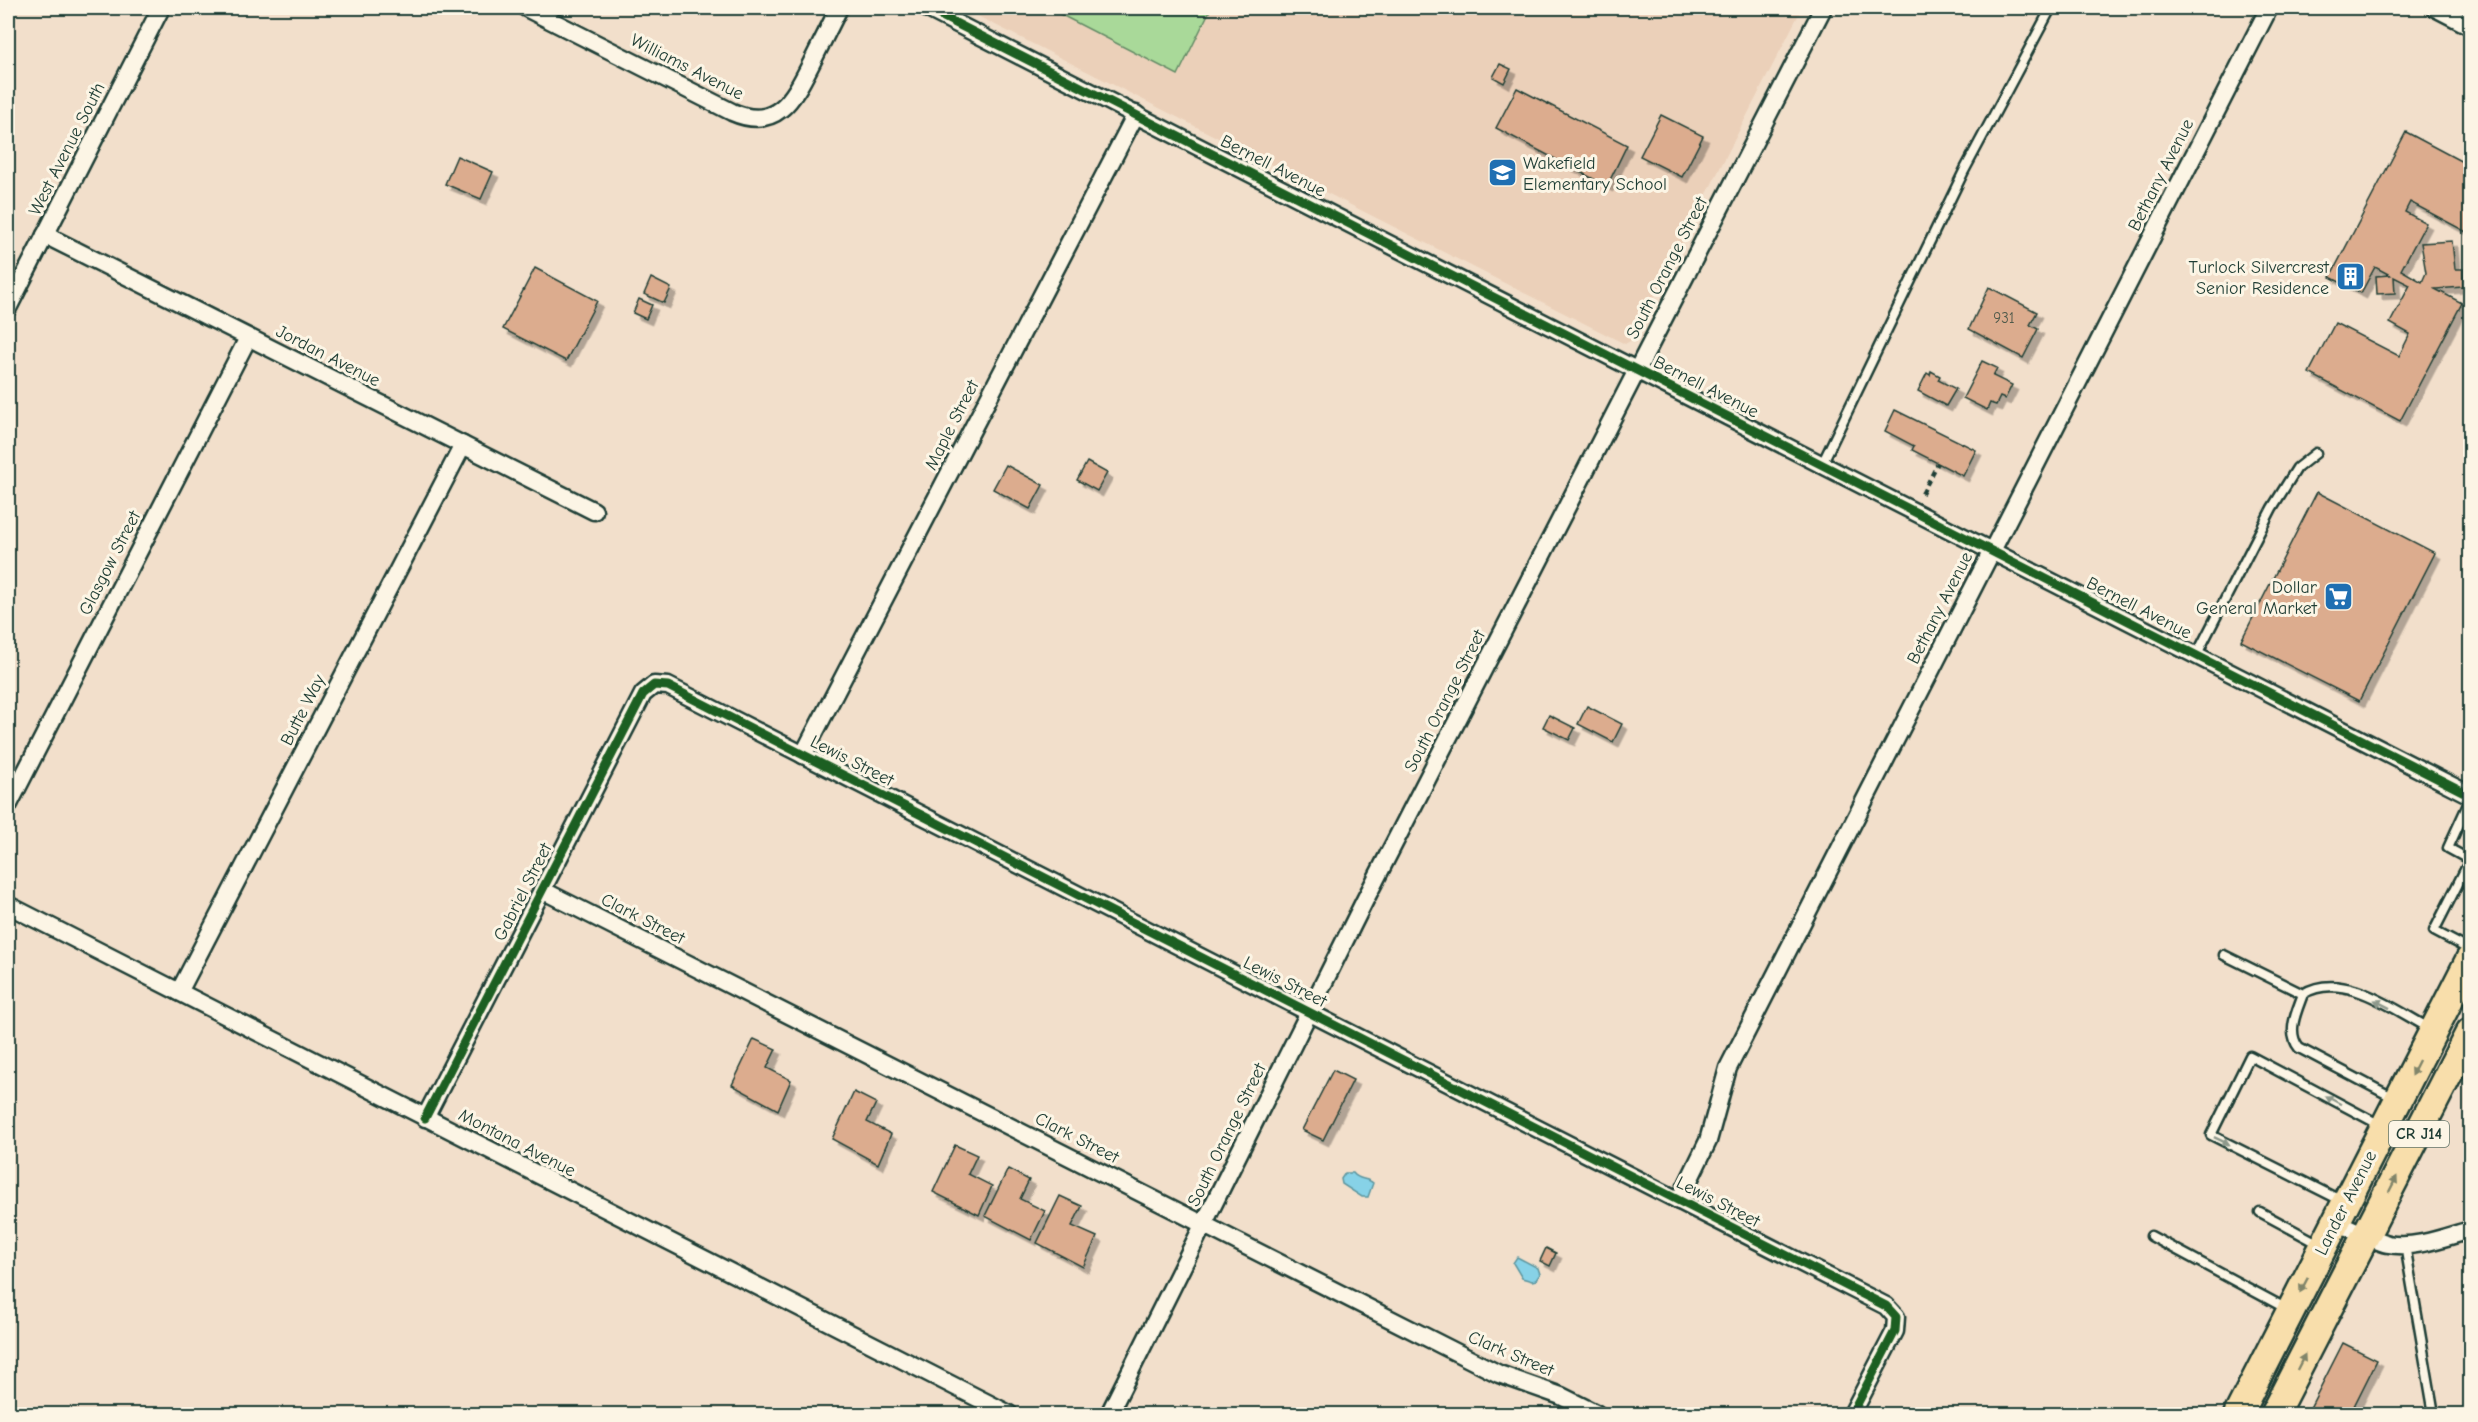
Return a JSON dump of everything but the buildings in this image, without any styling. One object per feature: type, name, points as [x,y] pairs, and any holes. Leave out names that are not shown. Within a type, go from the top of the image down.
[{"type":"main road","name":"Lander Avenue","points":[[2238,1414],[2470,959]]},
{"type":"main road","name":"Lander Avenue","points":[[2274,1414],[2470,1032]]},
{"type":"street","name":"West Avenue South","points":[[8,308],[161,8]]},
{"type":"street","name":"Williams Avenue","points":[[526,8],[732,112],[750,118],[768,117],[783,108],[796,94],[839,8]]},
{"type":"street","name":"Bernell Avenue","points":[[926,8],[2470,795]]},
{"type":"street","name":"South Orange Street","points":[[1109,1414],[1309,1012],[1823,8]]},
{"type":"street","name":"Bethany Avenue","points":[[1680,1201],[1708,1141],[1728,1068],[1990,550],[2269,8]]},
{"type":"street","points":[[2434,8],[2470,26]]},
{"type":"street","name":"Maple Street","points":[[803,755],[1136,114]]},
{"type":"street","name":"Jordan Avenue","points":[[45,236],[594,511]]},
{"type":"street","name":"Glasgow Street","points":[[8,806],[248,338]]},
{"type":"street","name":"Butte Way","points":[[179,992],[463,445]]},
{"type":"street","name":"Lewis Street","points":[[654,685],[668,686],[1887,1306],[1896,1317],[1895,1331],[1852,1414]]},
{"type":"street","name":"Gabriel Street","points":[[425,1118],[643,694],[654,685]]},
{"type":"street","name":"Clark Street","points":[[543,890],[1499,1374],[1561,1396],[1597,1414]]},
{"type":"street","name":"Montana Avenue","points":[[8,905],[425,1118],[980,1408],[1009,1414]]},
{"type":"street","points":[[2342,1212],[2366,1235],[2388,1244],[2404,1245],[2470,1230]]},
{"type":"lane","points":[[1822,464],[1964,171],[2051,8]]},
{"type":"lane","points":[[2196,656],[2272,508],[2296,468],[2316,453]]},
{"type":"lane","points":[[2470,800],[2448,848],[2470,860],[2434,931],[2470,950]]},
{"type":"lane","points":[[2224,955],[2303,994]]},
{"type":"lane","points":[[2398,1101],[2299,1048],[2295,1043],[2293,1029],[2303,994],[2314,989],[2348,988],[2434,1030]]},
{"type":"lane","points":[[2342,1212],[2211,1135],[2250,1056],[2385,1128]]},
{"type":"lane","points":[[2260,1212],[2325,1246]]},
{"type":"lane","points":[[2151,1236],[2290,1310]]},
{"type":"lane","points":[[2404,1245],[2434,1414]]},
{"type":"path","points":[[1922,494],[1938,463]]},
{"type":"shaded area","name":"Wakefield Elementary School","points":[[962,8],[1802,8],[1632,340],[1625,344]]},
{"type":"green space","points":[[1048,8],[1211,8],[1178,75]]},
{"type":"water","points":[[1345,1173],[1353,1173],[1373,1183],[1368,1197],[1362,1197],[1342,1184],[1341,1179]]},
{"type":"water","points":[[1517,1257],[1538,1268],[1540,1274],[1536,1280],[1522,1278],[1513,1263]]},
{"type":"cycle path","points":[[926,8],[2470,795]]},
{"type":"cycle path","points":[[425,1118],[643,694],[654,685],[668,686],[1886,1306],[1896,1317],[1895,1331],[1852,1414]]},
{"type":"place","name":"Wakefield Elementary School","points":[[1502,173]]},
{"type":"place","name":"Turlock Silvercrest Senior Residence","points":[[2350,277]]},
{"type":"place","name":"Dollar General Market","points":[[2338,597]]}]
